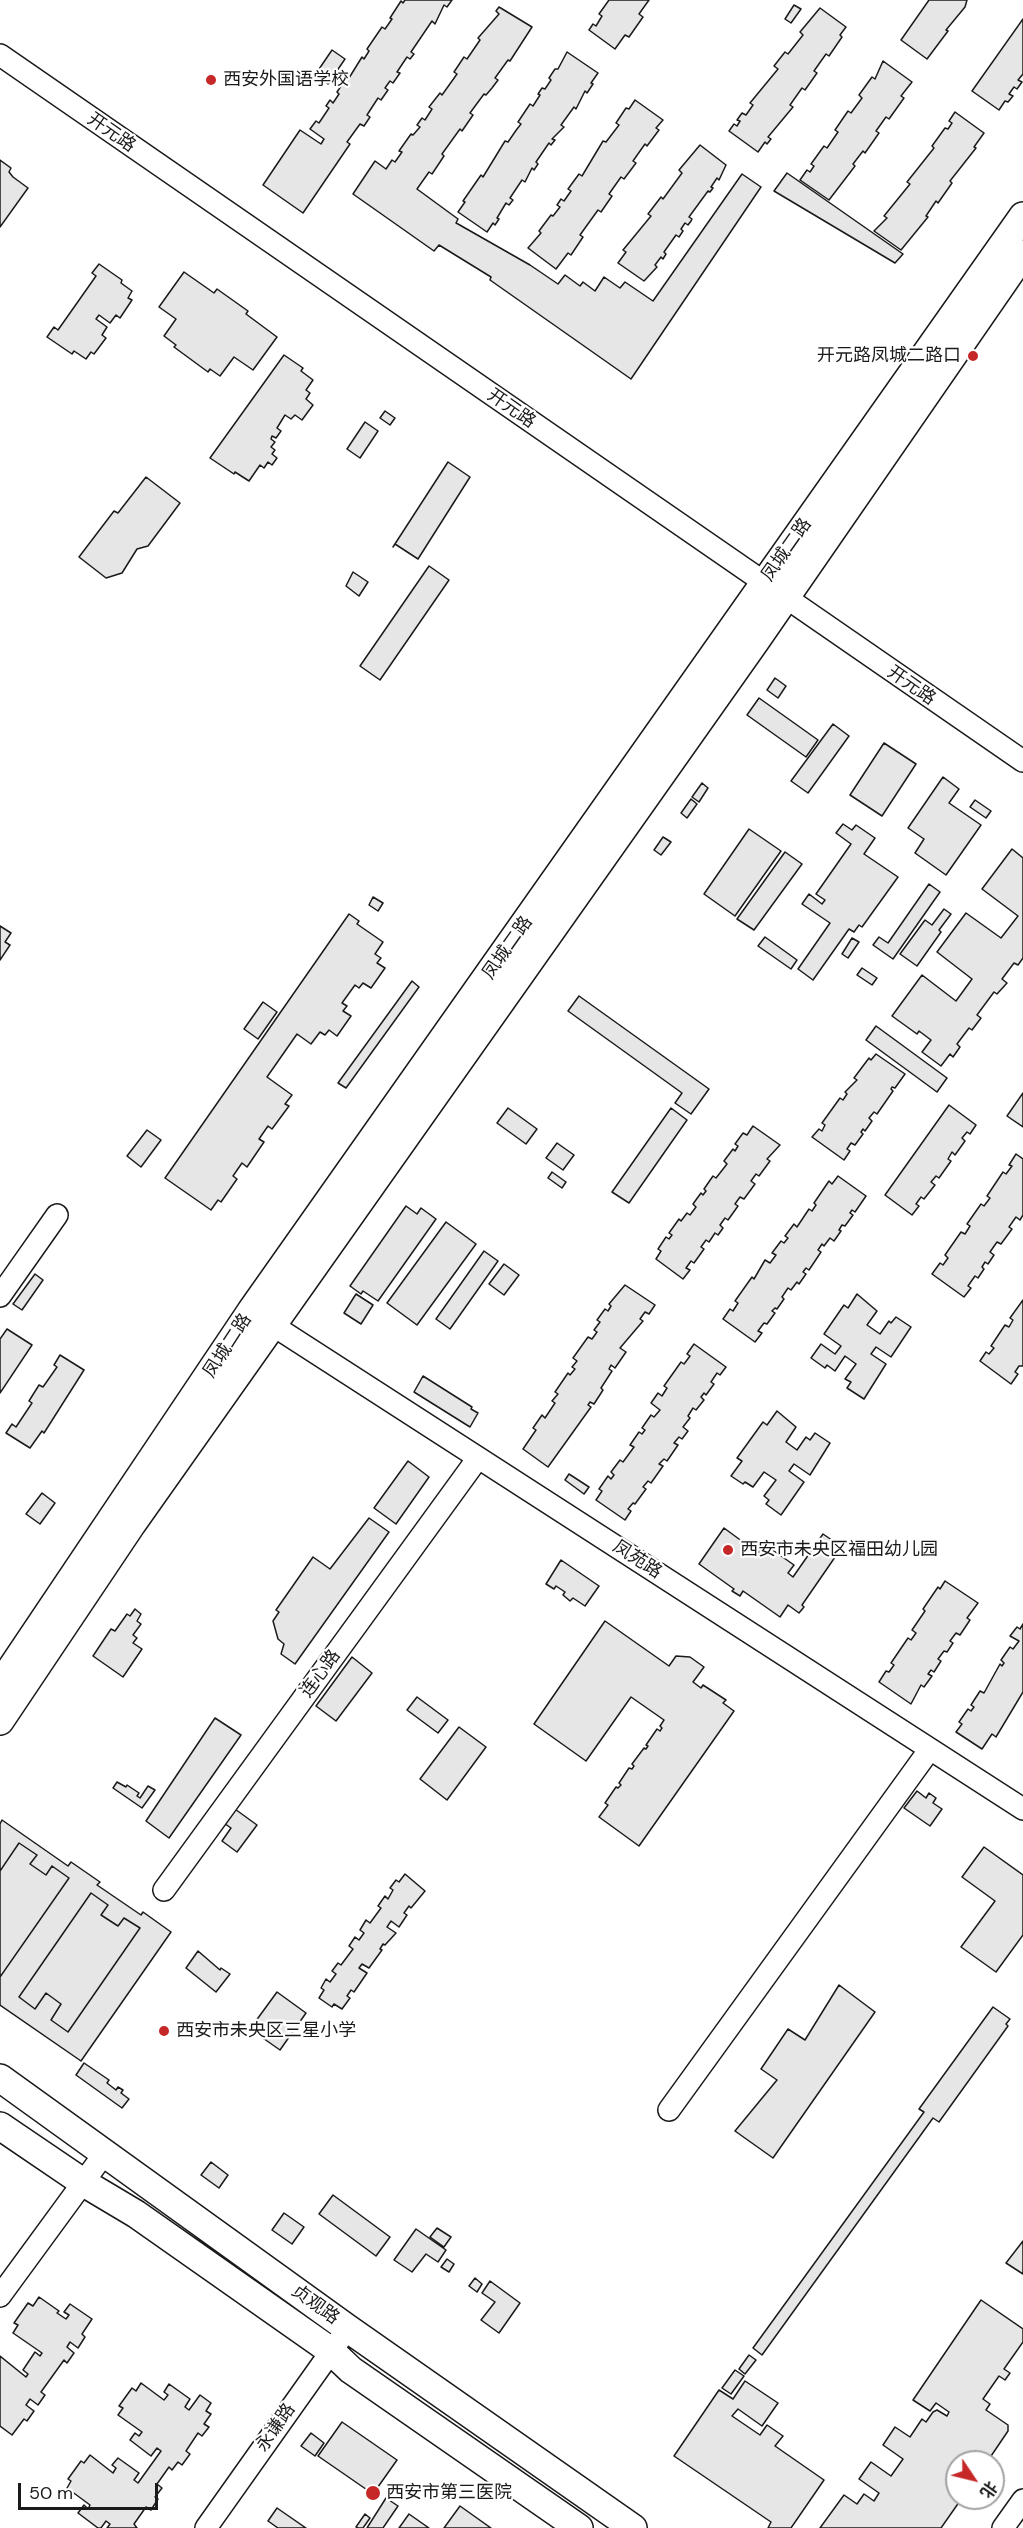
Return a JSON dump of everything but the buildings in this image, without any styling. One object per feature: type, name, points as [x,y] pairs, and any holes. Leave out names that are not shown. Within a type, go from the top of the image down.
[{"type":"main road","name":"凤城二路","points":[[0,1721],[138,1514],[262,1318],[764,583],[1023,216]]},
{"type":"main road","name":"凤城二路","points":[[0,1685],[262,1318],[785,599],[1023,254]]},
{"type":"main road","name":"贞观路","points":[[0,2078],[347,2328],[633,2528]]},
{"type":"main road","name":"贞观路","points":[[0,2126],[84,2183],[135,2214],[331,2351],[351,2370],[579,2528]]},
{"type":"street","name":"开元路","points":[[0,56],[1023,762]]},
{"type":"street","points":[[0,1296],[57,1215]]},
{"type":"street","name":"凤苑路","points":[[262,1318],[1023,1809]]},
{"type":"street","name":"连心路","points":[[164,1890],[478,1458]]},
{"type":"street","points":[[669,2110],[930,1749]]},
{"type":"street","points":[[0,2296],[104,2154]]},
{"type":"street","name":"永谦路","points":[[206,2528],[347,2328]]},
{"type":"street","points":[[1004,2528],[1023,2500]]},
{"type":"place","name":"西安外国语学校","points":[[211,80]]},
{"type":"place","name":"开元路凤城二路口","points":[[973,356]]},
{"type":"place","name":"西安市未央区福田幼儿园","points":[[728,1550]]},
{"type":"place","name":"西安市未央区三星小学","points":[[164,2031]]},
{"type":"place","name":"西安市第三医院","points":[[373,2493]]}]
